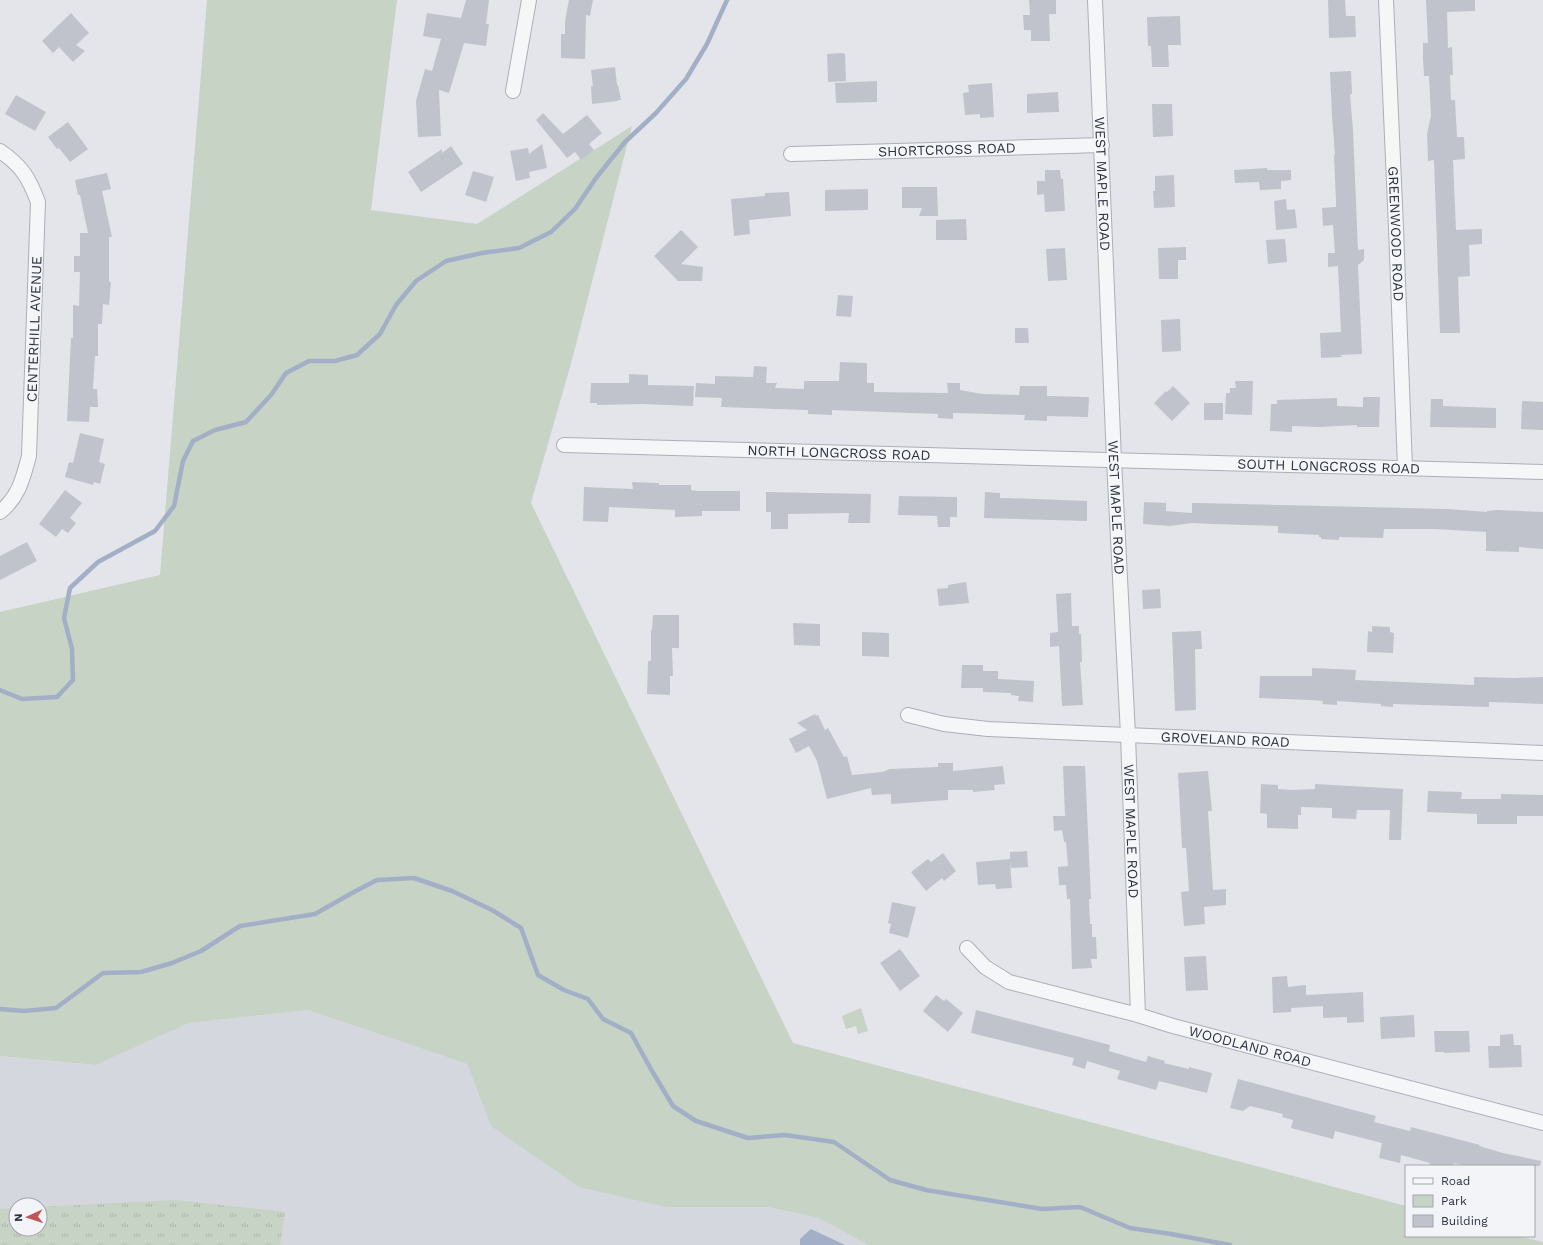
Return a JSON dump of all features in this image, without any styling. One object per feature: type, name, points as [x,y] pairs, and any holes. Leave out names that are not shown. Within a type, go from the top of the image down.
[{"type":"street","points":[[513,91],[529,0]]},
{"type":"street","name":"WEST MAPLE ROAD","points":[[1095,0],[1114,460],[1128,734],[1138,1015]]},
{"type":"street","name":"GREENWOOD ROAD","points":[[1386,0],[1405,468]]},
{"type":"street","name":"SHORTCROSS ROAD","points":[[791,154],[1102,145]]},
{"type":"street","name":"CENTERHILL AVENUE","points":[[0,151],[22,169],[32,184],[38,202],[29,456],[23,482],[9,505],[0,512]]},
{"type":"street","name":"NORTH LONGCROSS ROAD","points":[[564,445],[1114,460]]},
{"type":"street","name":"SOUTH LONGCROSS ROAD","points":[[1114,460],[1543,472]]},
{"type":"street","name":"GROVELAND ROAD","points":[[908,715],[944,724],[988,729],[1543,753]]},
{"type":"street","name":"WOODLAND ROAD","points":[[967,948],[985,967],[1009,982],[1543,1123]]},
{"type":"shaded area","points":[[308,1010],[467,1064],[491,1126],[666,1207],[768,1207],[819,1218],[868,1245],[0,1245],[0,1056],[96,1065],[189,1023]]},
{"type":"green space","points":[[207,0],[397,0],[371,210],[477,224],[632,126],[572,360],[531,503],[793,1043],[1405,1206],[1405,1237],[1523,1237],[1543,1242],[1543,1245],[868,1245],[819,1218],[768,1207],[666,1207],[579,1187],[491,1126],[467,1064],[308,1010],[189,1023],[96,1065],[0,1056],[0,612],[160,575]]},
{"type":"green space","points":[[861,1008],[868,1031],[858,1034],[856,1026],[846,1029],[842,1016]]},
{"type":"green space","points":[[175,1200],[285,1212],[280,1245],[0,1245],[0,1209],[8,1208],[8,1237],[48,1237],[48,1207]]},
{"type":"water","points":[[811,1229],[845,1245],[800,1245],[800,1239]]},
{"type":"building","points":[[466,0],[489,0],[486,24],[489,24],[486,46],[464,43],[449,93],[439,90],[441,136],[418,137],[416,101],[425,69],[432,71],[441,39],[423,36],[427,13],[461,18]]},
{"type":"building","points":[[569,0],[593,0],[590,16],[586,15],[585,59],[561,58],[561,34],[565,34],[565,21]]},
{"type":"building","points":[[1029,0],[1056,0],[1056,14],[1049,14],[1050,41],[1031,41],[1031,30],[1024,30],[1023,15],[1030,15]]},
{"type":"building","points":[[1328,0],[1345,0],[1346,16],[1355,16],[1356,37],[1329,38]]},
{"type":"building","points":[[1426,0],[1475,0],[1475,11],[1447,12],[1448,48],[1452,47],[1453,75],[1450,75],[1451,100],[1455,100],[1457,137],[1464,137],[1465,159],[1453,160],[1456,230],[1482,229],[1482,244],[1469,245],[1470,276],[1458,277],[1460,333],[1440,333],[1434,160],[1428,161],[1427,134],[1431,116],[1429,76],[1424,76],[1423,59],[1423,43],[1428,43]]},
{"type":"building","points":[[71,13],[89,33],[76,45],[85,51],[73,62],[59,47],[53,53],[42,41]]},
{"type":"building","points":[[1180,16],[1181,45],[1168,45],[1169,67],[1152,67],[1151,46],[1148,46],[1147,17]]},
{"type":"building","points":[[827,54],[845,54],[846,81],[828,82]]},
{"type":"building","points":[[615,67],[617,85],[621,100],[592,104],[591,86],[593,86],[591,70]]},
{"type":"building","points":[[1351,71],[1352,94],[1350,94],[1358,250],[1364,249],[1364,260],[1358,265],[1362,354],[1321,358],[1320,333],[1341,332],[1338,266],[1328,267],[1328,253],[1335,253],[1333,225],[1323,226],[1322,208],[1336,207],[1335,155],[1330,72]]},
{"type":"building","points":[[877,81],[877,102],[836,103],[835,83]]},
{"type":"building","points":[[992,83],[994,117],[980,118],[980,114],[965,115],[963,93],[969,92],[968,85]]},
{"type":"building","points":[[1058,92],[1059,112],[1027,113],[1027,94]]},
{"type":"building","points":[[16,95],[46,112],[35,131],[5,114]]},
{"type":"building","points":[[1152,104],[1172,104],[1173,136],[1153,137]]},
{"type":"building","points":[[543,113],[563,134],[587,115],[602,133],[589,144],[594,150],[581,160],[575,152],[567,158],[536,120]]},
{"type":"building","points":[[68,122],[88,149],[70,162],[48,137]]},
{"type":"building","points":[[542,144],[547,168],[529,172],[530,178],[516,181],[510,151],[528,148],[529,154]]},
{"type":"building","points":[[451,146],[463,164],[421,192],[408,172],[442,149],[442,153]]},
{"type":"building","points":[[1267,168],[1267,170],[1291,170],[1291,180],[1281,181],[1281,189],[1260,190],[1259,182],[1235,183],[1234,170]]},
{"type":"building","points":[[1045,170],[1060,170],[1061,179],[1063,179],[1065,211],[1045,212],[1044,194],[1037,195],[1037,181],[1045,181]]},
{"type":"building","points":[[473,171],[494,177],[486,202],[465,195]]},
{"type":"building","points":[[107,173],[111,189],[102,191],[112,237],[109,237],[109,282],[111,282],[109,305],[103,304],[102,324],[98,324],[98,356],[95,356],[93,389],[97,389],[98,407],[90,407],[89,422],[67,421],[71,338],[73,338],[73,305],[79,306],[80,272],[74,272],[74,256],[80,256],[80,233],[88,233],[80,195],[78,195],[75,180]]},
{"type":"building","points":[[1174,175],[1175,207],[1154,208],[1153,191],[1155,191],[1155,176]]},
{"type":"building","points":[[902,187],[937,187],[938,216],[919,216],[922,208],[902,208]]},
{"type":"building","points":[[868,189],[868,210],[825,211],[825,190]]},
{"type":"building","points":[[789,192],[791,216],[749,220],[750,234],[734,236],[731,199],[765,196],[765,193]]},
{"type":"building","points":[[1286,199],[1287,210],[1295,209],[1297,228],[1276,230],[1274,201]]},
{"type":"building","points":[[966,219],[967,240],[936,240],[936,220]]},
{"type":"building","points":[[681,230],[698,247],[681,264],[703,267],[702,281],[678,281],[654,256]]},
{"type":"building","points":[[1285,239],[1287,262],[1268,264],[1266,240]]},
{"type":"building","points":[[1186,247],[1186,260],[1178,260],[1178,279],[1159,279],[1158,248]]},
{"type":"building","points":[[1065,248],[1067,280],[1048,281],[1046,249]]},
{"type":"building","points":[[838,295],[853,296],[851,317],[836,316]]},
{"type":"building","points":[[1180,319],[1181,351],[1162,352],[1161,320]]},
{"type":"building","points":[[1015,328],[1028,328],[1029,343],[1015,343]]},
{"type":"building","points":[[840,362],[867,363],[867,383],[874,383],[874,392],[948,393],[947,383],[960,383],[960,390],[982,394],[1019,395],[1020,386],[1047,386],[1047,396],[1089,397],[1088,417],[1047,416],[1047,421],[1024,420],[1025,415],[953,413],[953,419],[938,418],[938,414],[832,410],[832,415],[808,414],[808,410],[721,407],[722,398],[695,397],[696,383],[715,384],[715,376],[753,377],[754,366],[767,367],[766,383],[777,383],[775,388],[804,389],[804,381],[839,381]]},
{"type":"building","points":[[629,374],[648,375],[648,385],[694,386],[693,406],[642,404],[597,405],[597,403],[590,403],[591,383],[629,383]]},
{"type":"building","points":[[1235,381],[1253,381],[1252,415],[1225,414],[1226,393],[1230,393],[1230,388],[1236,388]]},
{"type":"building","points":[[1173,386],[1190,403],[1172,421],[1154,403]]},
{"type":"building","points":[[1363,397],[1380,397],[1379,427],[1357,427],[1357,425],[1319,427],[1292,426],[1292,432],[1270,431],[1271,404],[1277,404],[1277,400],[1337,398],[1337,406],[1363,407]]},
{"type":"building","points":[[1431,399],[1443,399],[1443,406],[1496,408],[1496,428],[1430,427]]},
{"type":"building","points":[[1522,401],[1543,402],[1543,430],[1521,429]]},
{"type":"building","points":[[1204,403],[1223,403],[1223,420],[1204,420]]},
{"type":"building","points":[[80,433],[104,439],[99,462],[105,464],[100,484],[94,482],[93,485],[65,477],[69,462],[73,463]]},
{"type":"building","points":[[632,482],[659,483],[659,485],[691,485],[691,490],[697,491],[740,491],[740,511],[702,511],[702,516],[675,517],[675,510],[609,507],[608,522],[583,521],[584,487],[633,489]]},
{"type":"building","points":[[65,490],[82,503],[70,518],[76,523],[68,533],[62,529],[56,537],[39,524]]},
{"type":"building","points":[[766,492],[871,494],[870,523],[848,523],[849,513],[788,514],[788,529],[771,529],[771,512],[766,512]]},
{"type":"building","points":[[985,492],[1000,493],[1000,498],[1087,501],[1087,521],[984,518]]},
{"type":"building","points":[[899,496],[957,497],[957,517],[950,517],[950,527],[938,527],[937,516],[898,515]]},
{"type":"building","points":[[1144,502],[1166,503],[1166,511],[1192,513],[1192,503],[1448,509],[1487,512],[1497,510],[1543,512],[1543,549],[1519,547],[1519,552],[1486,551],[1486,532],[1435,529],[1384,529],[1383,538],[1339,537],[1339,540],[1321,539],[1319,535],[1278,533],[1278,526],[1192,523],[1170,526],[1143,524]]},
{"type":"building","points":[[27,542],[37,561],[0,580],[0,556]]},
{"type":"building","points":[[966,582],[969,603],[939,606],[937,589],[948,588],[948,585]]},
{"type":"building","points":[[1160,589],[1161,608],[1143,609],[1142,590]]},
{"type":"building","points":[[1071,593],[1072,626],[1079,626],[1079,634],[1081,634],[1082,662],[1080,662],[1083,705],[1062,706],[1059,646],[1050,647],[1050,633],[1058,632],[1056,594]]},
{"type":"building","points":[[653,615],[679,615],[679,648],[672,648],[673,676],[670,676],[670,695],[647,694],[648,661],[651,661],[651,630]]},
{"type":"building","points":[[793,623],[820,624],[820,646],[794,645]]},
{"type":"building","points":[[1372,626],[1390,627],[1390,632],[1394,633],[1393,653],[1367,652],[1368,631],[1372,632]]},
{"type":"building","points":[[1201,631],[1202,649],[1195,649],[1196,710],[1175,711],[1172,632]]},
{"type":"building","points":[[862,632],[889,633],[889,657],[862,656]]},
{"type":"building","points":[[962,665],[983,665],[983,671],[998,671],[998,679],[1034,681],[1033,702],[1018,701],[1019,696],[1011,695],[1011,693],[983,692],[983,688],[961,688]]},
{"type":"building","points":[[1312,668],[1356,670],[1355,680],[1474,685],[1474,677],[1543,677],[1543,704],[1489,702],[1489,707],[1393,704],[1393,707],[1381,706],[1381,704],[1337,701],[1337,705],[1322,704],[1323,701],[1259,698],[1260,676],[1312,676]]},
{"type":"building","points":[[815,714],[816,716],[818,715],[825,730],[828,728],[844,757],[847,756],[852,775],[882,772],[890,769],[938,767],[938,763],[953,763],[953,771],[1003,766],[1005,784],[994,785],[995,790],[973,792],[973,790],[948,790],[948,800],[891,804],[891,794],[872,795],[871,788],[827,799],[817,761],[809,746],[796,753],[789,739],[807,730],[797,723]]},
{"type":"building","points":[[1063,766],[1085,766],[1091,899],[1089,899],[1090,924],[1092,924],[1092,937],[1096,937],[1097,959],[1091,959],[1092,968],[1072,969],[1070,899],[1067,899],[1066,885],[1059,885],[1058,867],[1068,866],[1066,842],[1064,842],[1062,830],[1054,831],[1053,816],[1065,816]]},
{"type":"building","points":[[1208,771],[1212,811],[1208,811],[1213,890],[1226,889],[1226,905],[1204,907],[1205,924],[1184,926],[1181,892],[1189,891],[1186,848],[1182,848],[1178,773]]},
{"type":"building","points":[[1261,784],[1278,785],[1278,789],[1293,790],[1315,789],[1315,784],[1403,789],[1401,840],[1389,840],[1390,810],[1357,810],[1356,819],[1332,818],[1332,808],[1301,807],[1301,815],[1298,815],[1298,829],[1267,828],[1267,814],[1260,813]]},
{"type":"building","points":[[1428,791],[1462,792],[1461,799],[1501,799],[1501,794],[1543,795],[1543,816],[1517,816],[1517,824],[1477,824],[1477,814],[1427,812]]},
{"type":"building","points":[[1027,851],[1028,867],[1011,868],[1010,862],[1012,888],[996,889],[995,884],[978,885],[976,862],[1010,859],[1010,852]]},
{"type":"building","points":[[943,853],[956,871],[944,881],[942,878],[926,891],[911,872],[928,859],[931,862]]},
{"type":"building","points":[[892,902],[916,907],[908,938],[889,933],[891,924],[888,923]]},
{"type":"building","points":[[900,949],[920,976],[900,991],[880,963]]},
{"type":"building","points":[[1206,956],[1208,990],[1186,991],[1184,957]]},
{"type":"building","points":[[1287,976],[1288,987],[1306,985],[1306,995],[1363,992],[1364,1022],[1347,1023],[1347,1017],[1323,1018],[1323,1006],[1291,1008],[1291,1012],[1273,1013],[1272,977]]},
{"type":"building","points":[[936,995],[944,1001],[946,999],[963,1013],[948,1032],[923,1011]]},
{"type":"building","points":[[976,1010],[1110,1045],[1109,1051],[1146,1062],[1148,1056],[1165,1061],[1164,1063],[1212,1073],[1207,1093],[1159,1081],[1156,1090],[1117,1079],[1120,1071],[1087,1061],[1085,1069],[1072,1065],[1074,1058],[971,1033]]},
{"type":"building","points":[[1414,1015],[1415,1037],[1381,1039],[1380,1017]]},
{"type":"building","points":[[1434,1031],[1469,1031],[1470,1052],[1435,1052]]},
{"type":"building","points":[[1513,1034],[1514,1045],[1521,1045],[1522,1067],[1489,1068],[1488,1046],[1500,1046],[1500,1035]]},
{"type":"building","points":[[1238,1079],[1376,1116],[1374,1122],[1410,1131],[1411,1127],[1480,1145],[1479,1146],[1503,1153],[1541,1161],[1540,1166],[1462,1165],[1454,1163],[1453,1165],[1429,1165],[1430,1163],[1401,1155],[1400,1163],[1379,1158],[1382,1143],[1335,1131],[1333,1139],[1291,1128],[1293,1120],[1282,1117],[1283,1114],[1250,1106],[1243,1111],[1230,1108]]},
{"type":"waterway","points":[[0,690],[22,699],[57,697],[73,680],[72,649],[64,618],[70,588],[98,562],[155,531],[174,506],[183,461],[193,441],[215,430],[246,422],[271,395],[286,373],[309,361],[335,361],[357,355],[380,334],[396,305],[416,281],[446,261],[482,253],[519,248],[551,232],[575,209],[596,178],[625,142],[656,113],[686,79],[707,44],[727,0]]},
{"type":"waterway","points":[[0,1009],[24,1011],[56,1008],[103,973],[141,972],[172,963],[201,951],[240,926],[315,914],[377,880],[414,878],[452,891],[492,910],[521,928],[538,975],[564,990],[588,999],[603,1019],[631,1033],[673,1106],[696,1121],[748,1138],[785,1135],[834,1142],[890,1180],[926,1190],[1042,1209],[1080,1207],[1130,1228],[1230,1245]]}]
